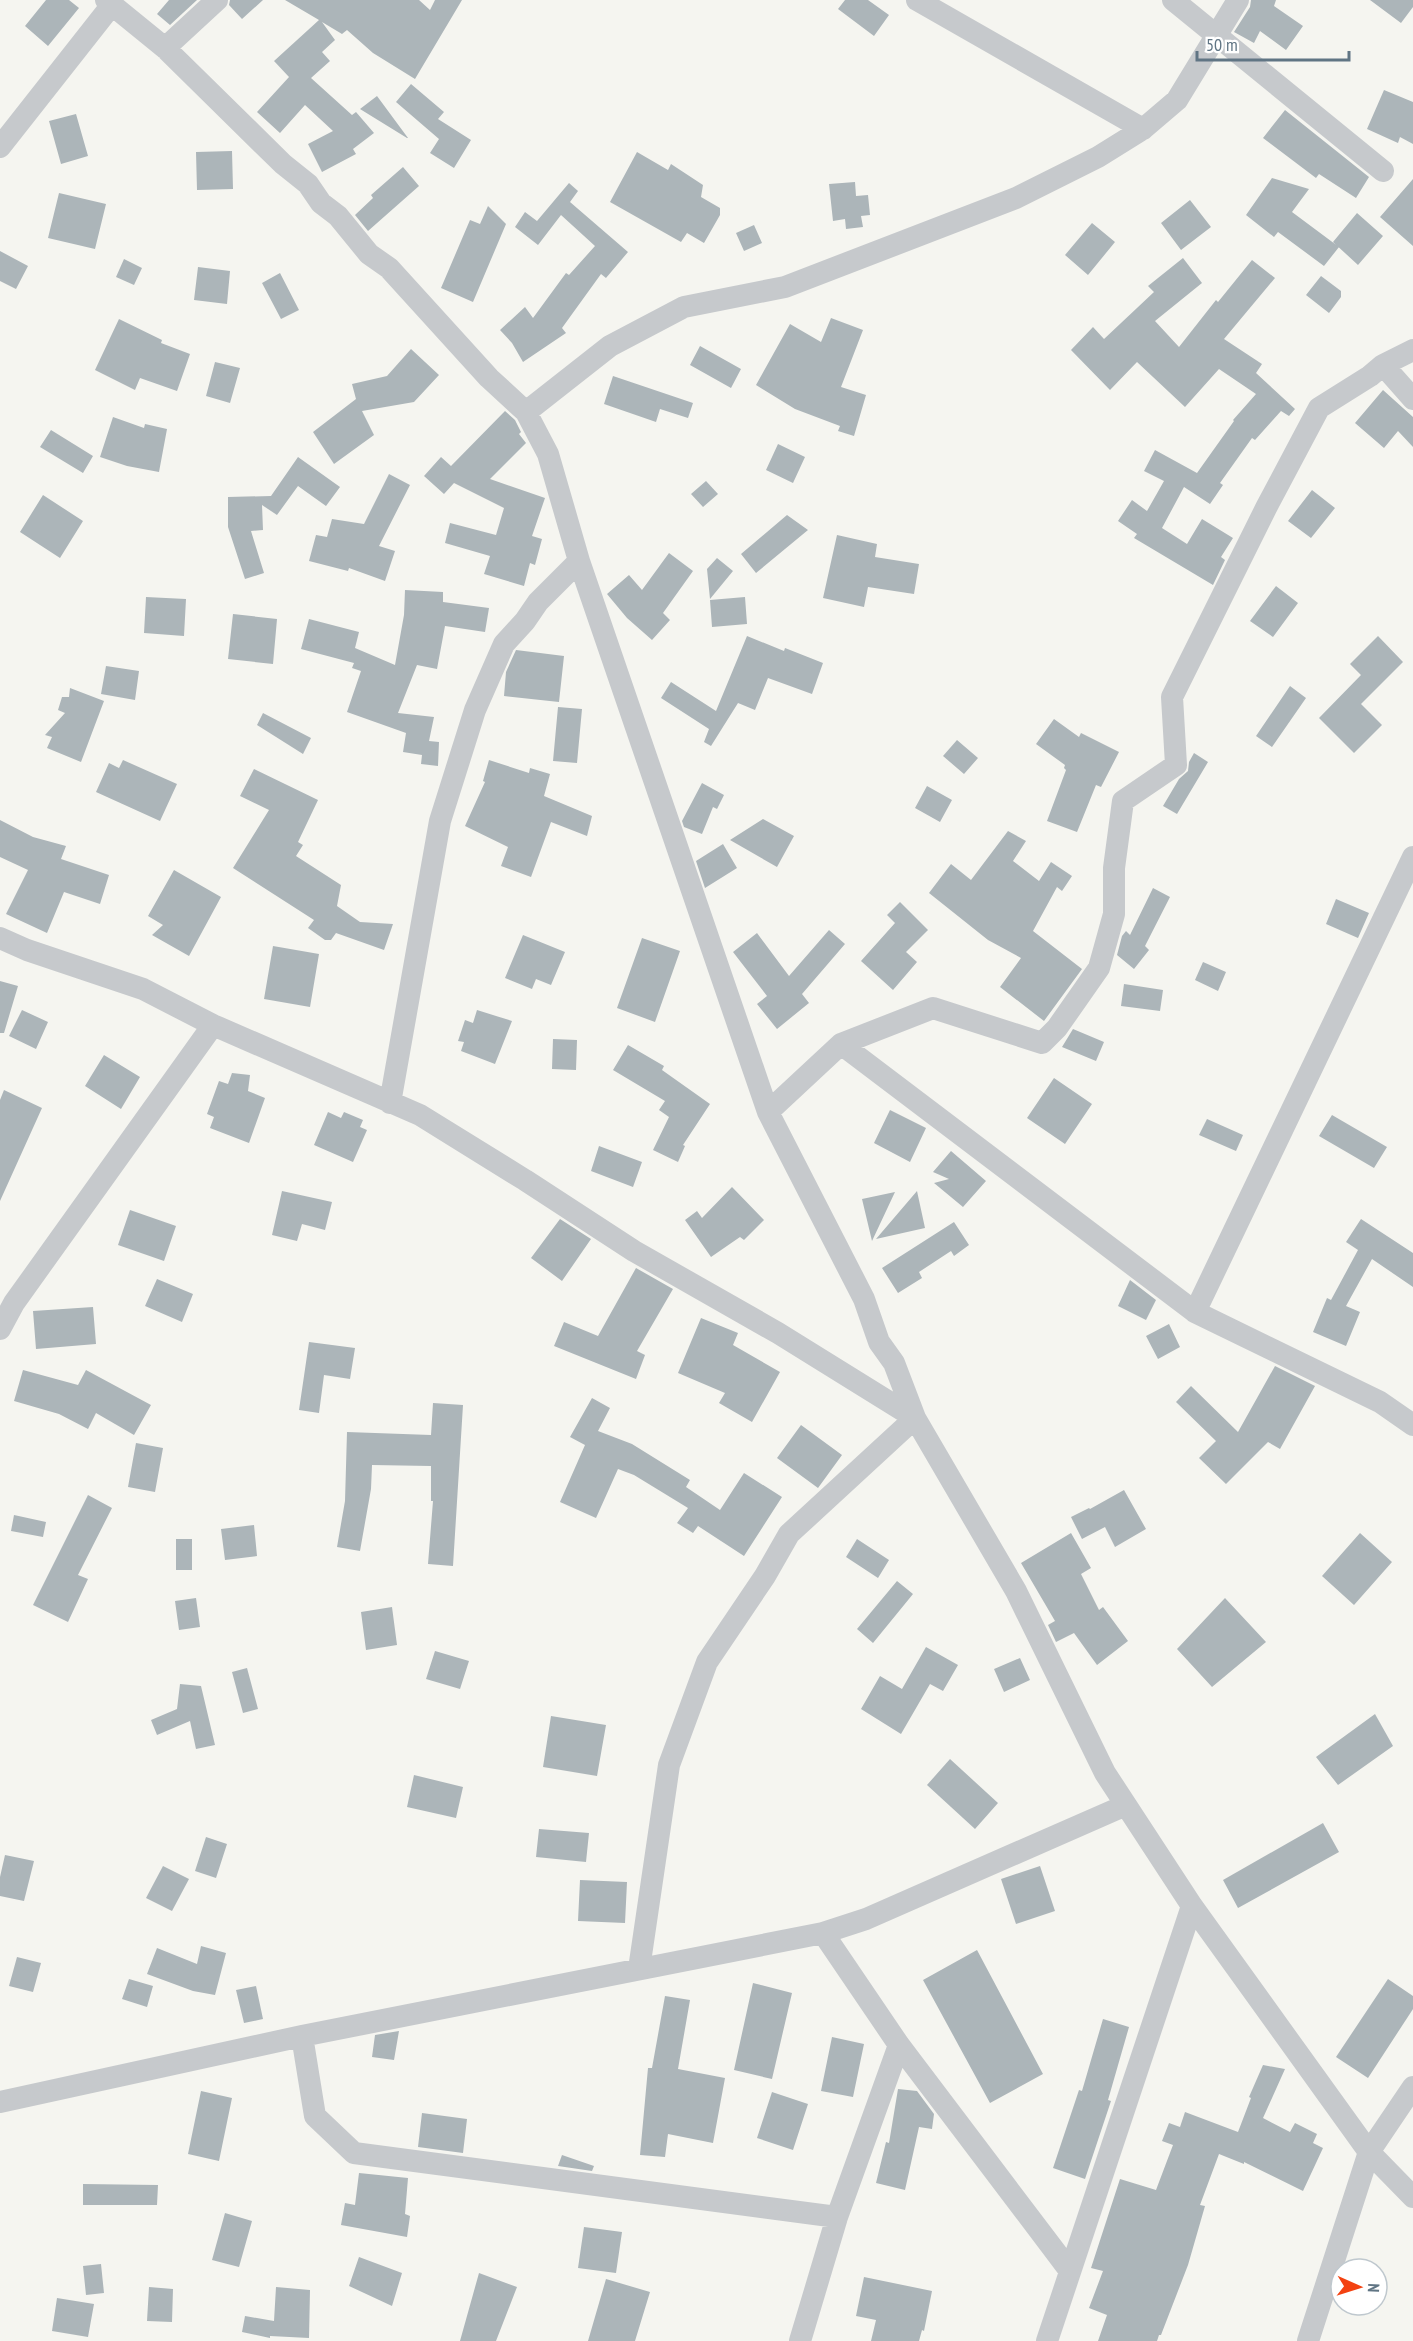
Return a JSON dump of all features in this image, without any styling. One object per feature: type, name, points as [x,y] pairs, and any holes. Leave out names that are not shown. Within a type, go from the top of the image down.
[{"type":"street","points":[[165,48],[217,0]]},
{"type":"street","points":[[917,0],[1143,129]]},
{"type":"street","points":[[1173,0],[1383,171]]},
{"type":"street","points":[[526,412],[610,346],[684,307],[785,286],[1016,198],[1098,157],[1143,129],[1177,100],[1217,38],[1238,0]]},
{"type":"street","points":[[0,147],[109,3],[165,48],[283,164],[308,184],[321,203],[338,216],[369,254],[389,268],[489,378],[526,412],[548,454],[579,561],[768,1112],[864,1299],[879,1342],[894,1363],[915,1418],[1016,1591],[1105,1773],[1192,1906],[1369,2152],[1413,2197]]},
{"type":"street","points":[[768,1112],[842,1044],[933,1008],[1042,1043],[1057,1029],[1099,968],[1114,914],[1114,868],[1123,801],[1176,765],[1172,697],[1266,508],[1319,408],[1370,376],[1383,365],[1413,350]]},
{"type":"street","points":[[1383,365],[1413,399]]},
{"type":"street","points":[[390,1103],[440,821],[475,710],[504,644],[525,621],[538,602],[579,561]]},
{"type":"street","points":[[1195,1312],[1413,857]]},
{"type":"street","points":[[0,939],[143,989],[213,1025],[420,1115],[525,1179],[634,1251],[778,1333],[915,1418]]},
{"type":"street","points":[[0,1329],[14,1303],[213,1025]]},
{"type":"street","points":[[842,1044],[1195,1312],[1380,1402],[1413,1425]]},
{"type":"street","points":[[639,1969],[669,1765],[707,1662],[765,1576],[789,1534],[915,1418]]},
{"type":"street","points":[[0,2102],[302,2036],[823,1933],[866,1919],[1126,1805]]},
{"type":"street","points":[[1047,2341],[1192,1906]]},
{"type":"street","points":[[823,1933],[899,2045],[1070,2271]]},
{"type":"street","points":[[302,2036],[315,2116],[354,2153],[837,2217]]},
{"type":"street","points":[[800,2341],[837,2217],[899,2045]]},
{"type":"street","points":[[1308,2341],[1369,2152],[1413,2087]]},
{"type":"building","points":[[46,0],[69,0],[79,8],[48,46],[25,26]]},
{"type":"building","points":[[169,0],[197,0],[170,25],[157,14]]},
{"type":"building","points":[[230,0],[263,0],[242,19],[229,5]]},
{"type":"building","points":[[285,0],[419,0],[430,10],[435,0],[462,0],[415,79],[373,53],[347,30],[342,34],[322,22],[335,40],[322,52],[330,61],[311,78],[352,115],[356,112],[374,133],[353,149],[356,154],[322,172],[308,144],[333,131],[305,105],[280,133],[257,112],[289,77],[274,61],[319,20]]},
{"type":"building","points":[[845,0],[868,0],[889,15],[874,36],[838,9]]},
{"type":"building","points":[[1251,0],[1276,0],[1274,6],[1303,26],[1286,50],[1260,31],[1254,43],[1234,32],[1250,7]]},
{"type":"building","points":[[1370,0],[1413,0],[1413,7],[1401,23]]},
{"type":"building","points":[[411,84],[444,112],[438,119],[471,140],[454,168],[430,153],[439,139],[396,102]]},
{"type":"building","points":[[1384,90],[1413,102],[1413,144],[1400,137],[1398,143],[1367,129]]},
{"type":"building","points":[[377,96],[408,138],[360,109]]},
{"type":"building","points":[[1285,110],[1369,177],[1356,198],[1319,174],[1316,178],[1263,138]]},
{"type":"building","points":[[76,114],[88,156],[61,164],[49,121]]},
{"type":"building","points":[[232,151],[233,189],[197,190],[196,152]]},
{"type":"building","points":[[637,152],[668,170],[671,164],[703,185],[701,197],[720,208],[720,215],[704,243],[687,233],[681,242],[610,202]]},
{"type":"building","points":[[403,167],[419,186],[368,231],[355,215],[373,198],[371,195]]},
{"type":"building","points":[[1272,178],[1309,189],[1292,212],[1339,247],[1324,266],[1278,232],[1274,237],[1246,215]]},
{"type":"building","points":[[1413,179],[1413,246],[1380,217]]},
{"type":"building","points":[[855,182],[856,196],[868,195],[870,215],[861,216],[863,227],[846,229],[845,219],[833,221],[829,184]]},
{"type":"building","points":[[569,183],[578,191],[570,202],[628,252],[606,278],[601,274],[562,328],[566,333],[523,362],[512,343],[500,330],[525,307],[533,318],[566,273],[569,275],[595,246],[561,215],[538,245],[515,227],[525,212],[537,221]]},
{"type":"building","points":[[59,193],[106,204],[95,249],[48,238]]},
{"type":"building","points":[[1190,200],[1211,227],[1181,250],[1161,223]]},
{"type":"building","points":[[488,206],[506,224],[473,302],[441,288],[470,220],[480,224]]},
{"type":"building","points":[[1357,213],[1383,236],[1358,265],[1333,242]]},
{"type":"building","points":[[1092,223],[1115,242],[1088,275],[1065,255]]},
{"type":"building","points":[[754,225],[762,243],[744,251],[736,233]]},
{"type":"building","points":[[0,251],[28,266],[16,289],[0,281]]},
{"type":"building","points":[[1183,258],[1202,283],[1155,321],[1179,347],[1216,300],[1218,302],[1252,260],[1275,278],[1224,339],[1262,364],[1256,373],[1295,409],[1289,416],[1281,411],[1255,440],[1252,438],[1220,483],[1223,485],[1210,504],[1184,487],[1162,528],[1187,544],[1202,519],[1233,538],[1221,557],[1225,560],[1213,585],[1134,538],[1137,534],[1118,521],[1132,500],[1147,511],[1164,481],[1144,471],[1155,450],[1197,473],[1233,420],[1256,394],[1219,369],[1185,407],[1137,362],[1110,390],[1071,350],[1093,327],[1104,339],[1154,292],[1148,286]]},
{"type":"building","points":[[124,259],[142,268],[134,285],[116,277]]},
{"type":"building","points":[[198,267],[230,271],[227,304],[194,300]]},
{"type":"building","points":[[280,273],[299,310],[281,319],[262,283]]},
{"type":"building","points":[[1321,276],[1341,291],[1341,297],[1329,313],[1306,295]]},
{"type":"building","points":[[831,318],[863,330],[841,387],[866,395],[854,436],[838,431],[840,426],[795,409],[756,385],[790,324],[821,342]]},
{"type":"building","points":[[119,319],[162,340],[161,343],[190,354],[177,391],[140,378],[135,390],[95,370]]},
{"type":"building","points":[[700,346],[741,369],[731,388],[690,365]]},
{"type":"building","points":[[411,349],[439,375],[414,402],[362,411],[374,435],[334,464],[313,432],[356,399],[352,384],[387,376]]},
{"type":"building","points":[[215,362],[240,368],[230,403],[206,396]]},
{"type":"building","points":[[613,376],[693,403],[688,418],[660,409],[656,422],[604,404]]},
{"type":"building","points":[[1383,390],[1413,417],[1413,447],[1398,431],[1384,448],[1355,423]]},
{"type":"building","points":[[505,411],[515,420],[521,432],[519,434],[526,443],[490,479],[545,498],[532,536],[542,539],[535,565],[530,563],[524,586],[484,574],[490,556],[445,543],[450,523],[496,535],[504,508],[454,483],[444,494],[424,476],[441,457],[451,466]]},
{"type":"building","points":[[113,417],[144,428],[145,424],[167,429],[159,472],[127,466],[100,457]]},
{"type":"building","points":[[51,430],[93,456],[83,473],[40,447]]},
{"type":"building","points":[[778,444],[805,457],[793,483],[766,470]]},
{"type":"building","points":[[298,457],[340,487],[326,506],[298,486],[277,515],[262,505],[263,530],[251,531],[264,573],[245,579],[228,527],[228,497],[271,496]]},
{"type":"building","points":[[389,474],[410,485],[379,546],[395,551],[385,581],[349,568],[348,571],[309,561],[316,535],[327,537],[332,519],[364,524]]},
{"type":"building","points":[[706,481],[718,494],[703,507],[691,494]]},
{"type":"building","points":[[1312,490],[1335,508],[1311,538],[1288,521]]},
{"type":"building","points":[[43,495],[83,521],[60,558],[20,532]]},
{"type":"building","points":[[787,515],[808,530],[756,573],[741,554]]},
{"type":"building","points":[[837,535],[877,544],[875,557],[919,564],[914,594],[868,587],[864,607],[823,598]]},
{"type":"building","points":[[669,553],[693,571],[663,613],[670,620],[652,640],[627,618],[607,594],[629,575],[642,590]]},
{"type":"building","points":[[717,558],[733,571],[710,599],[707,569]]},
{"type":"building","points":[[1276,586],[1298,603],[1273,637],[1250,621]]},
{"type":"building","points":[[405,590],[443,592],[443,602],[489,608],[485,632],[445,626],[437,669],[417,665],[398,713],[434,717],[429,741],[439,742],[438,766],[421,764],[422,755],[403,752],[406,733],[347,712],[361,671],[352,668],[354,663],[301,649],[309,619],[359,632],[355,648],[395,665],[404,615]]},
{"type":"building","points":[[146,597],[186,599],[184,636],[144,633]]},
{"type":"building","points":[[745,597],[747,624],[712,627],[710,600]]},
{"type":"building","points":[[233,614],[277,619],[273,664],[228,659]]},
{"type":"building","points":[[747,636],[823,663],[812,694],[768,678],[755,710],[738,703],[711,746],[704,742],[709,729],[661,698],[671,682],[716,711]]},
{"type":"building","points":[[1378,636],[1403,662],[1361,704],[1382,725],[1354,753],[1319,718],[1361,675],[1350,664]]},
{"type":"building","points":[[516,650],[564,656],[559,702],[504,696],[506,672]]},
{"type":"building","points":[[106,666],[139,671],[135,700],[101,694]]},
{"type":"building","points":[[1290,686],[1306,698],[1272,747],[1256,736]]},
{"type":"building","points":[[70,688],[104,701],[81,762],[47,748],[52,737],[45,735],[65,713],[58,710],[62,697],[69,697]]},
{"type":"building","points":[[558,707],[582,709],[577,763],[553,761]]},
{"type":"building","points":[[263,713],[311,738],[303,754],[257,725]]},
{"type":"building","points":[[1054,719],[1079,737],[1081,733],[1119,752],[1101,787],[1096,785],[1077,832],[1047,821],[1066,770],[1065,765],[1036,744]]},
{"type":"building","points":[[957,740],[978,758],[964,774],[943,756]]},
{"type":"building","points":[[1194,753],[1208,762],[1177,814],[1163,806],[1179,779],[1188,771],[1189,762]]},
{"type":"building","points":[[123,760],[177,784],[160,821],[96,792],[109,763],[119,768]]},
{"type":"building","points":[[489,760],[529,773],[530,768],[550,774],[544,796],[592,816],[587,836],[551,822],[531,877],[501,866],[508,847],[465,826],[485,782],[483,781]]},
{"type":"building","points":[[254,769],[318,800],[298,842],[303,845],[296,856],[341,885],[337,906],[360,922],[393,924],[384,950],[336,933],[331,940],[325,940],[308,928],[314,920],[233,868],[269,810],[240,796]]},
{"type":"building","points":[[702,783],[724,795],[717,809],[713,807],[702,834],[684,827],[682,821]]},
{"type":"building","points":[[927,786],[952,800],[940,822],[915,808]]},
{"type":"building","points":[[763,819],[794,836],[777,867],[730,840]]},
{"type":"building","points":[[0,820],[33,837],[66,846],[61,859],[109,875],[100,904],[64,892],[47,933],[6,914],[28,870],[0,857]]},
{"type":"building","points":[[1008,831],[1026,841],[1013,861],[1039,881],[1051,862],[1072,876],[1062,891],[1057,887],[1033,931],[1082,969],[1044,1021],[1000,987],[1021,958],[988,940],[929,893],[951,864],[971,880]]},
{"type":"building","points":[[723,844],[737,868],[705,888],[696,861]]},
{"type":"building","points":[[174,870],[221,897],[189,956],[152,935],[163,925],[148,916]]},
{"type":"building","points":[[1153,888],[1170,897],[1145,946],[1149,950],[1134,969],[1117,955],[1122,936],[1126,931],[1130,935]]},
{"type":"building","points":[[1336,899],[1369,913],[1358,938],[1326,924]]},
{"type":"building","points":[[900,902],[928,930],[906,952],[917,962],[893,990],[861,961],[895,923],[887,915]]},
{"type":"building","points":[[829,930],[845,944],[802,994],[809,1003],[777,1029],[757,1004],[767,996],[733,952],[757,933],[789,976]]},
{"type":"building","points":[[523,935],[565,952],[551,985],[536,979],[532,989],[505,978]]},
{"type":"building","points":[[642,938],[680,951],[655,1022],[617,1008]]},
{"type":"building","points":[[273,946],[319,954],[310,1007],[264,999]]},
{"type":"building","points":[[1203,962],[1226,972],[1218,991],[1195,980]]},
{"type":"building","points":[[0,981],[18,986],[4,1033],[0,1033]]},
{"type":"building","points":[[1124,984],[1163,990],[1160,1011],[1121,1006]]},
{"type":"building","points":[[22,1010],[48,1022],[36,1049],[9,1036]]},
{"type":"building","points":[[477,1010],[512,1021],[495,1064],[461,1051],[464,1042],[458,1041],[465,1020],[473,1023]]},
{"type":"building","points":[[1073,1029],[1104,1042],[1096,1061],[1062,1047]]},
{"type":"building","points":[[553,1039],[577,1040],[576,1070],[552,1069]]},
{"type":"building","points":[[628,1045],[664,1066],[662,1070],[710,1104],[683,1145],[685,1146],[678,1162],[653,1150],[669,1117],[659,1110],[665,1101],[613,1070]]},
{"type":"building","points":[[104,1055],[140,1077],[121,1109],[85,1086]]},
{"type":"building","points":[[232,1073],[250,1075],[248,1091],[265,1098],[249,1143],[210,1128],[214,1117],[207,1114],[219,1081],[228,1084]]},
{"type":"building","points":[[1054,1078],[1092,1104],[1065,1144],[1027,1118]]},
{"type":"building","points":[[4,1090],[42,1108],[0,1201],[0,1100]]},
{"type":"building","points":[[890,1110],[926,1128],[910,1162],[874,1143]]},
{"type":"building","points":[[328,1112],[341,1118],[344,1112],[363,1120],[360,1127],[367,1130],[353,1162],[314,1145]]},
{"type":"building","points":[[1332,1115],[1387,1147],[1374,1168],[1319,1136]]},
{"type":"building","points":[[1207,1119],[1243,1135],[1236,1151],[1199,1135]]},
{"type":"building","points":[[599,1146],[642,1162],[633,1187],[591,1171]]},
{"type":"building","points":[[951,1151],[986,1181],[963,1207],[934,1183],[949,1179],[933,1172]]},
{"type":"building","points":[[732,1187],[764,1220],[744,1240],[740,1237],[711,1257],[685,1220],[697,1211],[702,1218]]},
{"type":"building","points":[[282,1191],[332,1202],[325,1230],[302,1224],[297,1241],[272,1235]]},
{"type":"building","points":[[917,1191],[925,1228],[876,1239]]},
{"type":"building","points":[[895,1192],[872,1241],[862,1199]]},
{"type":"building","points":[[130,1210],[176,1226],[164,1261],[118,1245]]},
{"type":"building","points":[[560,1219],[591,1239],[562,1281],[531,1258]]},
{"type":"building","points":[[1361,1219],[1413,1253],[1413,1287],[1372,1259],[1346,1306],[1360,1312],[1346,1346],[1313,1332],[1327,1298],[1331,1300],[1358,1250],[1346,1242]]},
{"type":"building","points":[[954,1222],[969,1245],[954,1256],[951,1251],[919,1272],[922,1278],[898,1293],[882,1268]]},
{"type":"building","points":[[636,1268],[673,1289],[637,1351],[645,1355],[636,1379],[554,1346],[564,1322],[598,1336]]},
{"type":"building","points":[[157,1279],[193,1294],[182,1322],[145,1306]]},
{"type":"building","points":[[1130,1280],[1156,1300],[1146,1320],[1118,1306]]},
{"type":"building","points":[[93,1307],[96,1344],[36,1349],[33,1311]]},
{"type":"building","points":[[701,1318],[738,1333],[733,1345],[780,1372],[752,1422],[719,1403],[725,1393],[678,1373]]},
{"type":"building","points":[[1169,1324],[1180,1347],[1158,1359],[1146,1336]]},
{"type":"building","points":[[309,1342],[355,1348],[350,1379],[324,1375],[319,1413],[299,1410]]},
{"type":"building","points":[[1275,1366],[1315,1386],[1280,1449],[1268,1442],[1226,1484],[1199,1458],[1216,1441],[1176,1402],[1191,1386],[1238,1432]]},
{"type":"building","points":[[23,1370],[78,1385],[86,1370],[151,1405],[134,1435],[96,1413],[88,1429],[59,1414],[14,1401]]},
{"type":"building","points":[[592,1398],[610,1408],[598,1431],[632,1444],[690,1480],[686,1487],[720,1510],[744,1473],[782,1497],[744,1556],[698,1526],[693,1533],[677,1523],[688,1508],[634,1475],[618,1469],[596,1518],[560,1502],[585,1445],[570,1437]]},
{"type":"building","points":[[433,1403],[463,1405],[453,1566],[428,1564],[433,1501],[431,1501],[431,1466],[372,1465],[371,1489],[360,1551],[337,1547],[345,1501],[347,1432],[431,1435]]},
{"type":"building","points":[[801,1425],[842,1455],[818,1488],[777,1458]]},
{"type":"building","points":[[136,1443],[163,1448],[155,1492],[128,1487]]},
{"type":"building","points":[[1124,1490],[1146,1529],[1115,1547],[1105,1527],[1082,1539],[1071,1517]]},
{"type":"building","points":[[88,1495],[112,1508],[78,1575],[88,1579],[68,1622],[33,1605]]},
{"type":"building","points":[[14,1515],[46,1522],[43,1537],[11,1531]]},
{"type":"building","points":[[254,1525],[257,1556],[225,1560],[221,1529]]},
{"type":"building","points":[[1071,1533],[1091,1568],[1081,1574],[1099,1610],[1103,1607],[1128,1641],[1097,1665],[1074,1633],[1056,1642],[1048,1625],[1055,1621],[1021,1563]]},
{"type":"building","points":[[1360,1533],[1392,1562],[1354,1605],[1322,1576]]},
{"type":"building","points":[[176,1539],[192,1539],[192,1570],[176,1570]]},
{"type":"building","points":[[857,1539],[889,1560],[878,1578],[846,1557]]},
{"type":"building","points":[[897,1581],[913,1594],[873,1643],[857,1629]]},
{"type":"building","points":[[196,1598],[200,1627],[179,1630],[175,1601]]},
{"type":"building","points":[[1225,1598],[1266,1642],[1212,1687],[1177,1649]]},
{"type":"building","points":[[392,1607],[397,1645],[366,1650],[361,1612]]},
{"type":"building","points":[[926,1647],[958,1665],[943,1691],[930,1684],[901,1734],[861,1709],[880,1676],[902,1689]]},
{"type":"building","points":[[435,1651],[469,1661],[460,1689],[426,1679]]},
{"type":"building","points":[[1020,1658],[1030,1680],[1004,1692],[994,1669]]},
{"type":"building","points":[[247,1668],[258,1709],[243,1713],[232,1672]]},
{"type":"building","points":[[180,1684],[201,1686],[215,1745],[196,1749],[190,1721],[157,1735],[151,1720],[177,1709]]},
{"type":"building","points":[[1375,1714],[1393,1746],[1338,1785],[1316,1757]]},
{"type":"building","points":[[551,1716],[606,1725],[597,1776],[543,1767]]},
{"type":"building","points":[[950,1759],[998,1803],[975,1829],[927,1785]]},
{"type":"building","points":[[414,1775],[463,1787],[456,1818],[407,1807]]},
{"type":"building","points":[[1323,1823],[1339,1852],[1238,1908],[1223,1880]]},
{"type":"building","points":[[539,1829],[589,1833],[586,1862],[536,1857]]},
{"type":"building","points":[[206,1837],[227,1844],[216,1878],[195,1871]]},
{"type":"building","points":[[5,1855],[34,1861],[24,1901],[0,1896],[0,1877]]},
{"type":"building","points":[[163,1866],[189,1879],[172,1911],[146,1898]]},
{"type":"building","points":[[1040,1866],[1055,1911],[1016,1924],[1001,1879]]},
{"type":"building","points":[[580,1880],[627,1882],[625,1923],[578,1921]]},
{"type":"building","points":[[201,1946],[226,1953],[215,1995],[193,1991],[147,1974],[157,1948],[197,1964]]},
{"type":"building","points":[[977,1950],[1043,2074],[990,2103],[923,1980]]},
{"type":"building","points":[[17,1957],[41,1963],[33,1992],[9,1986]]},
{"type":"building","points":[[129,1979],[153,1986],[147,2007],[122,1999]]},
{"type":"building","points":[[1388,1979],[1413,1996],[1413,2009],[1368,2078],[1336,2057]]},
{"type":"building","points":[[753,1983],[792,1993],[772,2079],[734,2070]]},
{"type":"building","points":[[256,1986],[263,2019],[244,2023],[236,1990]]},
{"type":"building","points":[[665,1996],[690,2000],[678,2069],[725,2078],[713,2143],[668,2134],[665,2157],[640,2155],[648,2068],[652,2068]]},
{"type":"building","points":[[1103,2019],[1129,2027],[1108,2100],[1111,2101],[1085,2179],[1053,2168],[1079,2090],[1082,2091]]},
{"type":"building","points":[[399,2031],[394,2060],[372,2057],[375,2035]]},
{"type":"building","points":[[832,2037],[864,2044],[853,2097],[821,2091]]},
{"type":"building","points":[[1263,2065],[1285,2069],[1263,2118],[1290,2132],[1295,2123],[1317,2134],[1313,2143],[1323,2148],[1303,2191],[1244,2162],[1244,2164],[1219,2154],[1200,2205],[1205,2206],[1188,2265],[1161,2335],[1157,2341],[1098,2341],[1107,2315],[1089,2308],[1103,2271],[1091,2268],[1120,2179],[1156,2190],[1173,2145],[1162,2141],[1169,2123],[1180,2127],[1185,2112],[1238,2132],[1251,2098],[1249,2097]]},
{"type":"building","points":[[898,2089],[917,2091],[934,2114],[932,2129],[919,2127],[905,2190],[876,2183],[886,2142],[889,2143]]},
{"type":"building","points":[[201,2091],[232,2098],[219,2161],[188,2154]]},
{"type":"building","points":[[772,2092],[808,2104],[793,2150],[757,2138]]},
{"type":"building","points":[[422,2113],[467,2119],[463,2153],[418,2147]]},
{"type":"building","points":[[562,2155],[594,2166],[592,2171],[558,2166]]},
{"type":"building","points":[[359,2173],[408,2178],[405,2214],[410,2216],[407,2237],[341,2225],[345,2203],[355,2205]]},
{"type":"building","points":[[83,2184],[158,2185],[157,2205],[83,2205]]},
{"type":"building","points":[[225,2213],[252,2221],[239,2267],[212,2260]]},
{"type":"building","points":[[584,2227],[622,2232],[616,2273],[578,2268]]},
{"type":"building","points":[[359,2257],[402,2273],[392,2306],[349,2286]]},
{"type":"building","points":[[101,2264],[104,2293],[86,2295],[83,2266]]},
{"type":"building","points":[[479,2273],[517,2287],[496,2341],[460,2341]]},
{"type":"building","points":[[864,2277],[932,2291],[924,2331],[922,2330],[919,2341],[871,2341],[876,2320],[856,2316]]},
{"type":"building","points":[[606,2279],[650,2292],[635,2341],[588,2341]]},
{"type":"building","points":[[149,2287],[173,2289],[172,2322],[147,2321]]},
{"type":"building","points":[[276,2287],[310,2290],[309,2338],[270,2336],[270,2338],[242,2332],[245,2316],[274,2321]]},
{"type":"building","points":[[57,2298],[94,2304],[88,2337],[52,2331]]}]
